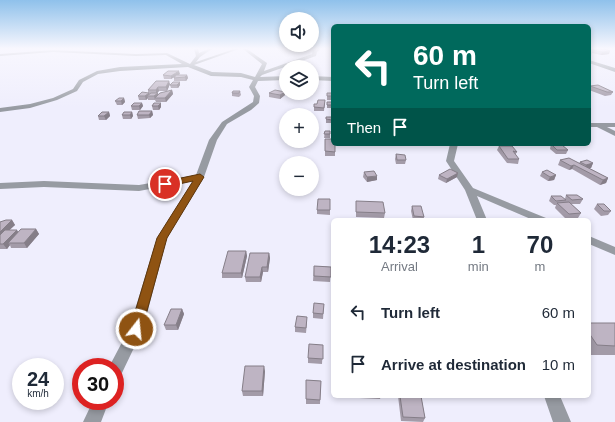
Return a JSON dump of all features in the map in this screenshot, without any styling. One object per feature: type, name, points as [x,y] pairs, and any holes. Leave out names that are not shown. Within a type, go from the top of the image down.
[{"type":"street","points":[[0,110],[30,106],[55,99],[75,90],[80,81],[97,73],[125,69]]},
{"type":"street","points":[[199,69],[211,74],[279,78]]},
{"type":"street","points":[[122,358],[136,329],[162,238],[200,177],[213,140],[224,123],[249,109],[256,103],[257,96],[252,87],[262,69]]},
{"type":"street","points":[[257,76],[277,69]]},
{"type":"street","points":[[319,78],[331,79]]},
{"type":"street","points":[[591,125],[615,125]]},
{"type":"street","points":[[600,126],[615,134]]},
{"type":"street","points":[[454,146],[450,161],[470,190],[481,218]]},
{"type":"street","points":[[0,186],[44,184],[139,188],[200,177]]},
{"type":"street","points":[[470,190],[537,218]]},
{"type":"street","points":[[591,241],[615,251]]},
{"type":"street","points":[[553,398],[562,422]]},
{"type":"street","points":[[92,422],[97,410]]},
{"type":"building","points":[[168,71],[179,71],[171,76],[163,75]]},
{"type":"building","points":[[176,75],[187,75],[185,77],[174,78]]},
{"type":"building","points":[[156,81],[169,81],[166,87],[158,87],[156,90],[148,90]]},
{"type":"building","points":[[173,82],[180,82],[177,85],[170,85]]},
{"type":"building","points":[[598,85],[613,92],[607,92],[591,86]]},
{"type":"building","points":[[172,90],[165,98],[155,98],[160,93]]},
{"type":"building","points":[[275,90],[279,91],[279,95],[269,93]]},
{"type":"building","points":[[233,91],[240,91],[239,93],[232,93]]},
{"type":"building","points":[[142,92],[149,93],[145,96],[138,96]]},
{"type":"building","points":[[151,93],[158,93],[154,96],[147,96]]},
{"type":"building","points":[[327,93],[331,93],[331,96],[327,96]]},
{"type":"building","points":[[119,98],[124,98],[121,101],[115,101]]},
{"type":"building","points":[[318,100],[325,100],[324,108],[314,107],[314,104],[317,104]]},
{"type":"building","points":[[327,102],[331,102],[331,105],[327,105]]},
{"type":"building","points":[[134,103],[142,103],[139,106],[131,106]]},
{"type":"building","points":[[154,103],[161,103],[158,106],[152,106]]},
{"type":"building","points":[[139,111],[152,111],[149,115],[137,115]]},
{"type":"building","points":[[102,112],[109,112],[104,116],[98,116]]},
{"type":"building","points":[[124,112],[132,112],[130,115],[122,115]]},
{"type":"building","points":[[326,117],[331,117],[331,120],[326,119]]},
{"type":"building","points":[[325,131],[330,131],[330,134],[324,134]]},
{"type":"building","points":[[325,139],[331,139],[331,146],[335,146],[335,152],[325,151]]},
{"type":"building","points":[[499,146],[512,146],[517,152],[513,151],[519,159],[508,159]]},
{"type":"building","points":[[553,146],[563,146],[568,150],[557,150]]},
{"type":"building","points":[[396,154],[405,155],[406,160],[397,160]]},
{"type":"building","points":[[569,158],[608,178],[603,180],[574,165],[571,166],[560,160]]},
{"type":"building","points":[[587,160],[593,163],[586,165],[580,162]]},
{"type":"building","points":[[450,169],[458,173],[447,179],[439,175]]},
{"type":"building","points":[[547,170],[556,175],[550,177],[542,172]]},
{"type":"building","points":[[374,171],[377,176],[367,177],[364,172]]},
{"type":"building","points":[[566,195],[577,195],[583,199],[572,200]]},
{"type":"building","points":[[551,196],[561,196],[566,200],[556,201]]},
{"type":"building","points":[[318,199],[330,199],[330,210],[317,210]]},
{"type":"building","points":[[356,201],[383,202],[385,213],[356,212]]},
{"type":"building","points":[[569,202],[581,213],[569,214],[557,203]]},
{"type":"building","points":[[597,204],[604,204],[611,211],[604,211]]},
{"type":"building","points":[[412,206],[421,206],[424,217],[414,216]]},
{"type":"building","points":[[12,220],[0,232],[0,222]]},
{"type":"building","points":[[21,229],[36,229],[24,243],[8,243]]},
{"type":"building","points":[[5,230],[17,230],[3,244],[0,244],[0,235]]},
{"type":"building","points":[[228,251],[246,251],[241,273],[222,273]]},
{"type":"building","points":[[250,253],[269,253],[267,267],[262,267],[260,277],[245,277]]},
{"type":"building","points":[[314,266],[331,267],[331,277],[314,276]]},
{"type":"building","points":[[314,303],[324,304],[323,314],[313,313]]},
{"type":"building","points":[[171,309],[182,309],[176,325],[164,325]]},
{"type":"building","points":[[297,316],[307,317],[306,328],[295,327]]},
{"type":"building","points":[[591,323],[615,323],[615,346],[597,345],[591,336]]},
{"type":"building","points":[[309,344],[323,345],[323,359],[308,358]]},
{"type":"building","points":[[245,366],[264,366],[262,391],[242,391]]},
{"type":"building","points":[[306,380],[321,381],[320,400],[306,399]]},
{"type":"building","points":[[400,398],[421,398],[425,418],[403,417]]},
{"type":"route","points":[[136,329],[162,238],[200,177],[165,184]]}]
